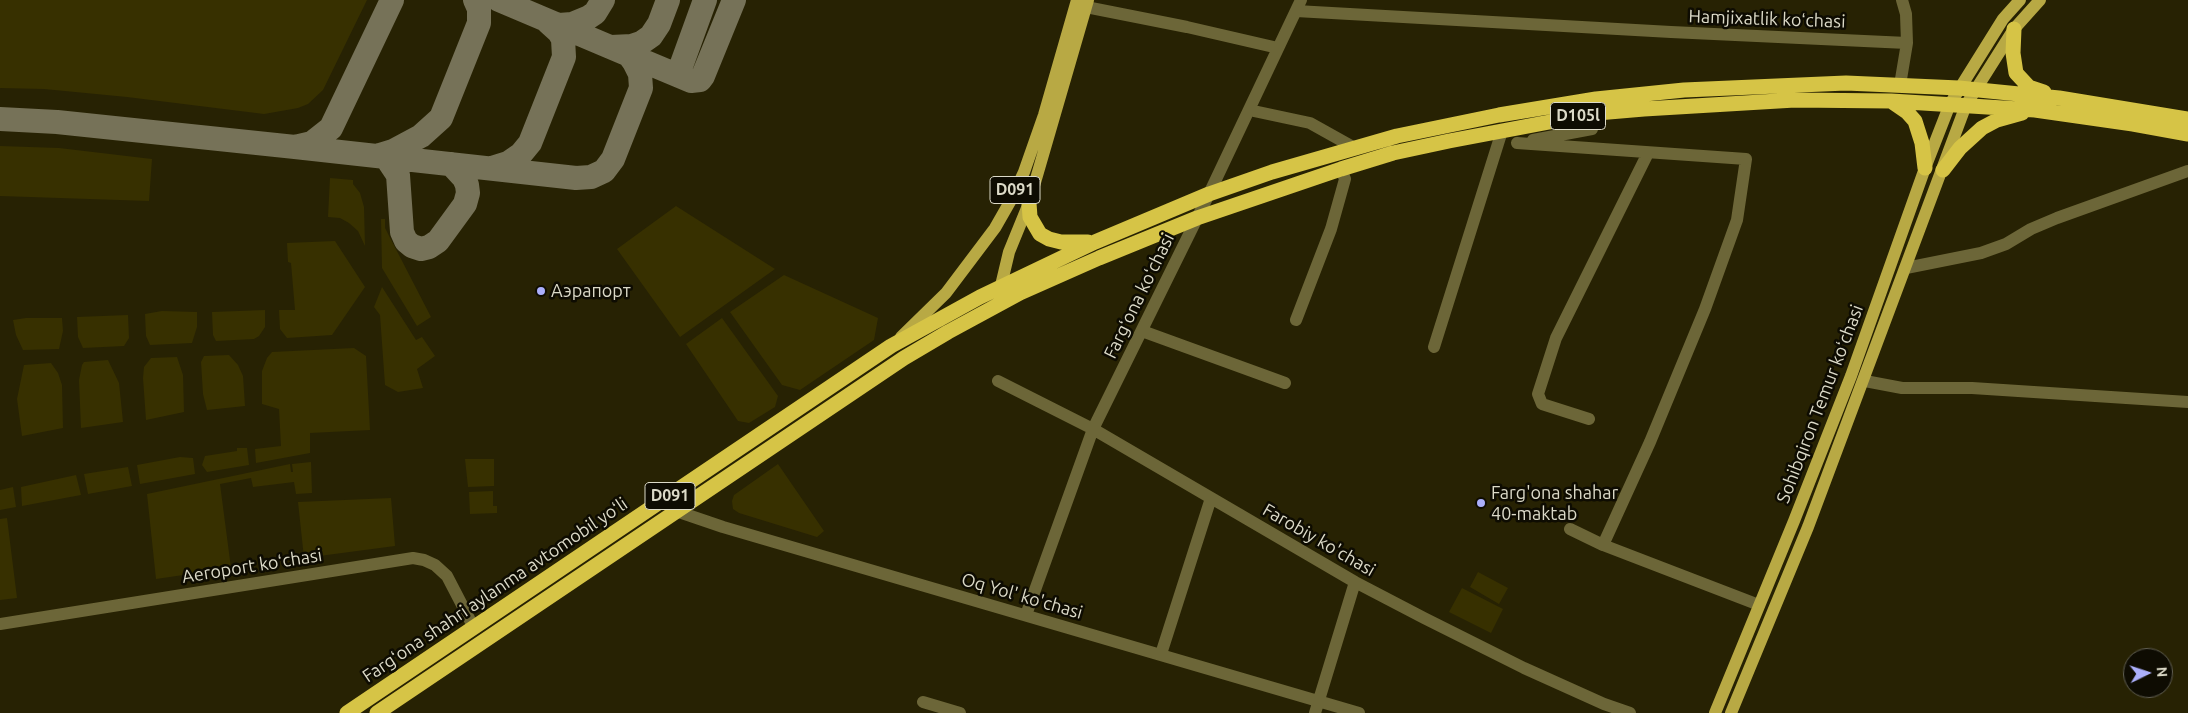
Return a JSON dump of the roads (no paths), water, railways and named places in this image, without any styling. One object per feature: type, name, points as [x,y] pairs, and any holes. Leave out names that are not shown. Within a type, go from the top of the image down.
[{"type":"highway","points":[[2014,29],[2013,53],[2016,73],[2029,87],[2059,98]]},
{"type":"highway","name":"Fargʻona shahri aylanma avtomobil yoʻli","points":[[347,713],[892,346],[999,288],[1095,242],[1209,194],[1353,147],[1499,114],[1643,93],[1796,85],[1900,84],[1975,89],[2059,98],[2188,119]]},
{"type":"highway","name":"Fargʻona shahri aylanma avtomobil yoʻli","points":[[377,713],[904,358],[948,332],[1020,294],[1197,218],[1340,169],[1393,153],[1597,113],[1795,100],[1845,99],[2035,110],[2188,134]]},
{"type":"highway","points":[[1891,101],[1907,112],[1915,121],[1922,143],[1925,168]]},
{"type":"highway","points":[[1943,170],[1960,148],[1982,128],[1996,120],[2035,110]]},
{"type":"highway","name":"D091","points":[[1029,203],[1030,217],[1040,234],[1049,239],[1069,242],[1095,242]]},
{"type":"main road","name":"Sohibqiron Temur koʻchasi","points":[[1715,713],[1851,376],[1925,168],[1950,104],[2003,20],[2020,0]]},
{"type":"main road","name":"Sohibqiron Temur koʻchasi","points":[[1731,713],[1808,527],[1966,105],[2014,29],[2040,0]]},
{"type":"main road","name":"D091","points":[[998,307],[999,288],[1008,252],[1029,203],[1084,2]]},
{"type":"main road","name":"D091","points":[[892,346],[946,293],[995,228],[1011,200],[1024,172],[1084,2]]},
{"type":"street","points":[[1900,84],[1907,42],[1906,14],[1902,0]]},
{"type":"street","points":[[1084,2],[1278,48]]},
{"type":"street","name":"Hamjixatlik koʻchasi","points":[[1298,6],[1671,32],[1907,42]]},
{"type":"street","name":"Fargʻona koʻchasi","points":[[1026,615],[1093,429],[1209,194],[1298,6]]},
{"type":"street","points":[[1249,110],[1310,123],[1353,147]]},
{"type":"street","points":[[1517,143],[1592,129]]},
{"type":"street","points":[[1502,131],[1509,141],[1517,143],[1746,159],[1737,220],[1705,309],[1650,442],[1603,545]]},
{"type":"street","points":[[1434,347],[1502,131]]},
{"type":"street","points":[[1589,419],[1542,404],[1538,394],[1556,338],[1648,153]]},
{"type":"street","points":[[1296,320],[1338,204],[1345,179],[1340,169]]},
{"type":"street","points":[[1906,268],[1981,254],[2006,244],[2031,229],[2057,218],[2188,170]]},
{"type":"street","points":[[1142,331],[1285,384]]},
{"type":"street","name":"Farobiy ko'chasi","points":[[998,381],[1093,429],[1355,582],[1524,668],[1604,704],[1630,713]]},
{"type":"street","points":[[1864,381],[1902,388],[1972,388],[2188,402]]},
{"type":"street","points":[[1160,654],[1211,498]]},
{"type":"street","points":[[664,500],[676,511]]},
{"type":"street","name":"Oq Yol' ko'chasi","points":[[676,511],[770,541],[1160,654],[1317,707],[1359,713]]},
{"type":"street","points":[[1570,529],[1603,545],[1759,605]]},
{"type":"street","name":"Aeroport koʻchasi","points":[[0,624],[413,558],[424,560],[434,565],[447,576],[474,628]]},
{"type":"street","points":[[1317,707],[1355,582]]},
{"type":"street","points":[[923,702],[960,713]]},
{"type":"place","name":"Аэрапорт","points":[[541,291]]},
{"type":"place","name":"Farg'ona shahar 40-maktab","points":[[1481,503]]}]
